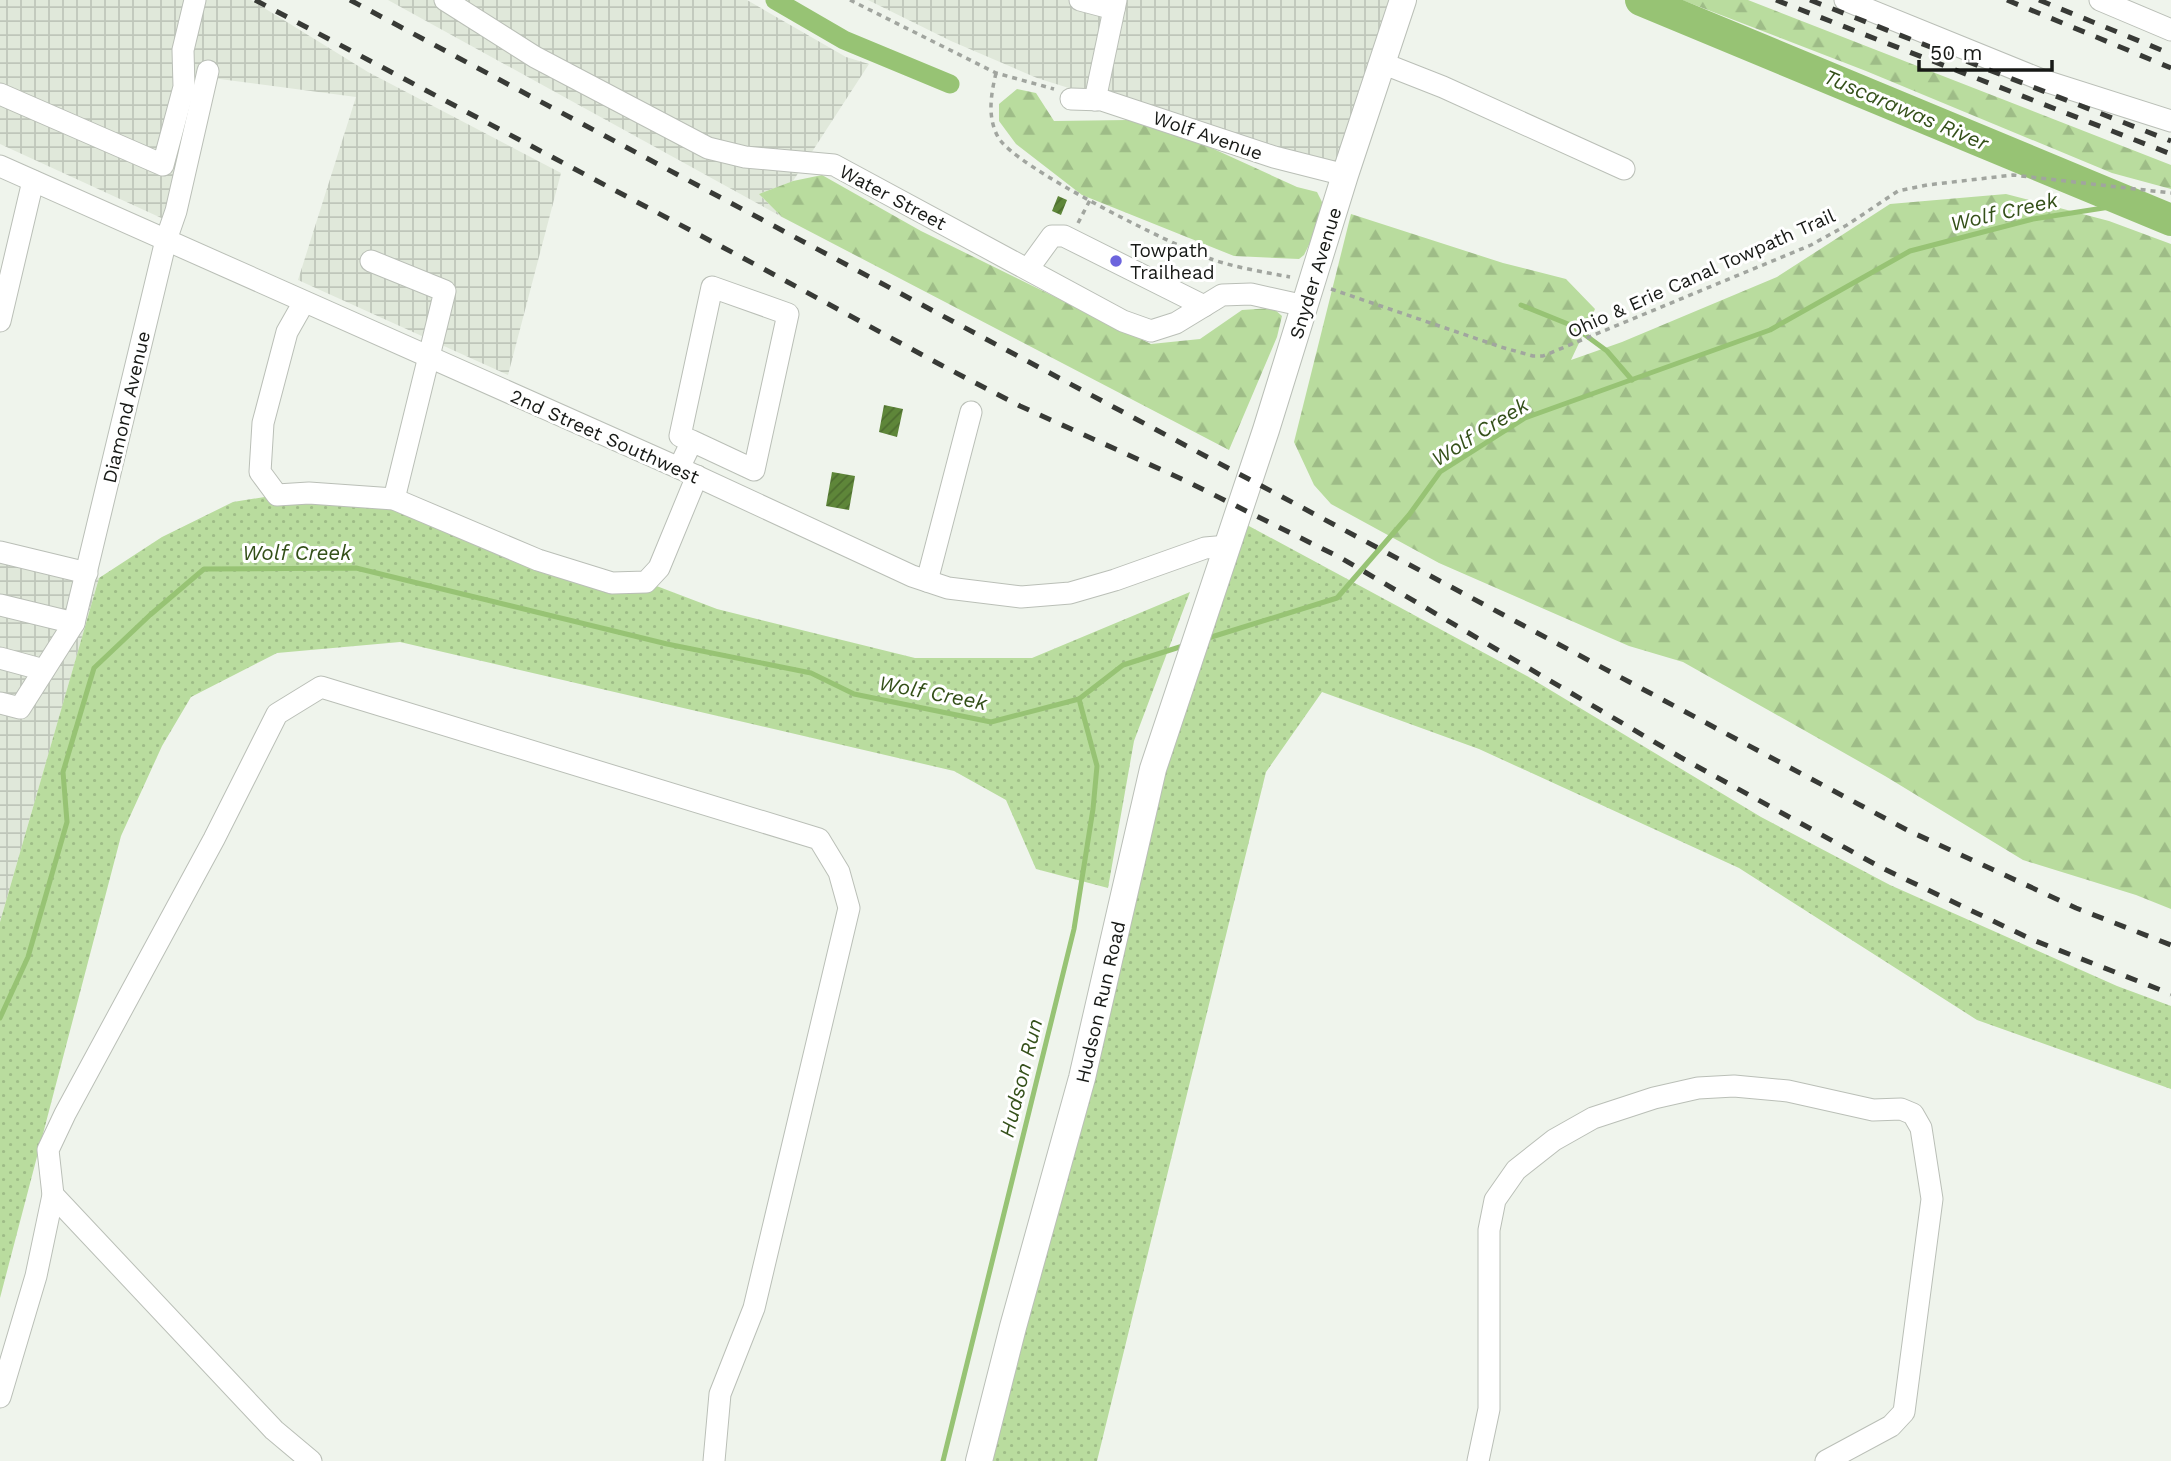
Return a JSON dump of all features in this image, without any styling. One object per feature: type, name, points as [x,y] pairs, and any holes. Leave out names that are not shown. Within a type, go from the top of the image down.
[{"type":"main road","name":"Snyder Avenue","points":[[1228,546],[1403,0]]},
{"type":"main road","name":"Hudson Run Road","points":[[979,1461],[1006,1352],[1082,1078],[1153,769],[1228,546]]},
{"type":"street","points":[[0,94],[163,165],[184,87],[183,50],[195,0]]},
{"type":"street","name":"Water Street","points":[[445,0],[535,57],[708,148],[745,157],[834,165],[1123,321],[1151,331],[1176,323],[1222,295],[1251,294],[1305,306]]},
{"type":"street","points":[[1080,0],[1115,4],[1094,100]]},
{"type":"street","points":[[1845,0],[2042,80],[2171,121]]},
{"type":"street","points":[[2100,0],[2171,30]]},
{"type":"street","points":[[1382,64],[1443,87],[1624,169]]},
{"type":"street","name":"Diamond Avenue","points":[[0,704],[20,708],[74,623],[208,71]]},
{"type":"street","name":"Wolf Avenue","points":[[1071,99],[1094,100],[1136,110],[1274,157],[1345,175]]},
{"type":"street","name":"2nd Street Southwest","points":[[0,166],[927,581],[948,588],[1021,597],[1070,593],[1205,548],[1228,546]]},
{"type":"street","points":[[0,321],[33,181]]},
{"type":"street","points":[[1028,269],[1052,236],[1063,236],[1204,306]]},
{"type":"street","points":[[372,261],[444,291],[394,499]]},
{"type":"street","points":[[712,287],[788,314],[754,470],[692,441],[680,436],[712,287]]},
{"type":"street","points":[[304,302],[287,332],[263,423],[260,472],[277,495],[309,493],[394,499],[538,560],[612,583],[646,582],[659,568],[688,472],[692,441]]},
{"type":"street","points":[[927,581],[971,412]]},
{"type":"street","points":[[0,552],[86,573]]},
{"type":"street","points":[[0,605],[74,623]]},
{"type":"street","points":[[0,658],[44,670]]},
{"type":"street","points":[[0,1397],[36,1276],[53,1195],[48,1150],[214,839],[277,714],[321,687],[819,839],[839,872],[849,908],[754,1308],[720,1394],[714,1461]]},
{"type":"street","points":[[1478,1461],[1489,1409],[1489,1230],[1496,1200],[1516,1171],[1554,1140],[1593,1118],[1654,1098],[1698,1088],[1734,1086],[1788,1091],[1873,1110],[1901,1109],[1913,1114],[1921,1128],[1932,1199],[1904,1412],[1891,1426],[1826,1461]]},
{"type":"street","points":[[53,1195],[274,1430],[311,1461]]},
{"type":"path","points":[[850,0],[996,74],[1052,87],[1071,99]]},
{"type":"path","points":[[996,74],[991,110],[998,138],[1022,160],[1090,200],[1212,259],[1300,278]]},
{"type":"path","name":"Ohio & Erie Canal Towpath Trail","points":[[1326,287],[1533,356],[1543,356],[1802,249],[1847,225],[1898,191],[2013,175],[2171,193]]},
{"type":"path","points":[[1076,242],[1077,225],[1090,200]]},
{"type":"shaded area","points":[[0,0],[251,0],[368,72],[561,173],[508,375],[298,280],[356,97],[212,78],[181,227],[0,144]]},
{"type":"shaded area","points":[[388,0],[747,0],[846,57],[869,64],[793,181],[759,194],[782,217]]},
{"type":"shaded area","points":[[868,0],[1402,0],[1345,175],[1037,78],[951,41]]},
{"type":"shaded area","points":[[0,552],[99,578],[0,922]]},
{"type":"green space","points":[[1682,0],[1748,0],[2171,165],[2171,189],[2112,173],[1866,71]]},
{"type":"green space","points":[[1017,89],[1036,93],[1054,121],[1128,120],[1183,135],[1297,187],[1317,192],[1326,210],[1304,255],[1299,259],[1234,256],[1082,195],[1016,144],[999,121],[999,104]]},
{"type":"green space","points":[[822,175],[921,231],[1151,344],[1200,339],[1242,310],[1273,308],[1282,316],[1277,337],[1229,450],[782,217],[759,194],[793,181]]},
{"type":"green space","points":[[2006,194],[2109,221],[2171,244],[2171,909],[2136,895],[2023,860],[1885,776],[1683,662],[1629,646],[1439,563],[1331,504],[1314,485],[1294,442],[1351,214],[1503,263],[1566,279],[1595,309],[1571,360],[1622,342],[1777,277],[1890,204]]},
{"type":"green space","points":[[277,495],[394,499],[538,560],[646,582],[717,609],[915,658],[1032,658],[1190,592],[1134,741],[1108,888],[1036,869],[1006,800],[954,771],[400,642],[277,653],[191,697],[162,746],[121,836],[0,1298],[0,922],[99,578],[162,537],[233,502]]},
{"type":"green space","points":[[1236,519],[1527,676],[1761,817],[1890,885],[2117,986],[2171,1006],[2171,1089],[1977,1020],[1739,868],[1479,749],[1322,692],[1266,772],[1097,1461],[979,1461],[1107,975]]},
{"type":"building","points":[[1058,196],[1067,200],[1061,215],[1052,211]]},
{"type":"building","points":[[884,405],[903,409],[897,437],[879,432]]},
{"type":"building","points":[[832,472],[855,476],[849,510],[826,506]]},
{"type":"waterway","points":[[775,0],[844,40],[950,84]]},
{"type":"waterway","name":"Tuscarawas River","points":[[1641,0],[2171,220]]},
{"type":"waterway","name":"Wolf Creek","points":[[1205,639],[1337,598],[1409,515],[1440,472],[1525,418],[1770,330],[1910,251],[2033,219],[2129,204]]},
{"type":"waterway","points":[[1521,305],[1573,326],[1607,351],[1632,380]]},
{"type":"waterway","name":"Wolf Creek","points":[[0,1018],[28,957],[67,822],[63,772],[94,668],[204,569],[356,568],[667,644],[811,673],[854,694],[991,722],[1079,699],[1123,665],[1186,645]]},
{"type":"waterway","name":"Hudson Run","points":[[943,1461],[1074,929],[1097,766],[1079,699]]},
{"type":"railway","points":[[255,0],[1020,406],[1184,480],[1341,558],[1680,757],[1882,868],[2033,940],[2171,994]]},
{"type":"railway","points":[[350,0],[1907,830],[2076,908],[2171,945]]},
{"type":"railway","points":[[1776,0],[2171,154]]},
{"type":"railway","points":[[1810,0],[2171,141]]},
{"type":"railway","points":[[2007,0],[2171,68]]},
{"type":"railway","points":[[2039,0],[2171,54]]},
{"type":"place","name":"Towpath Trailhead","points":[[1116,261]]}]
